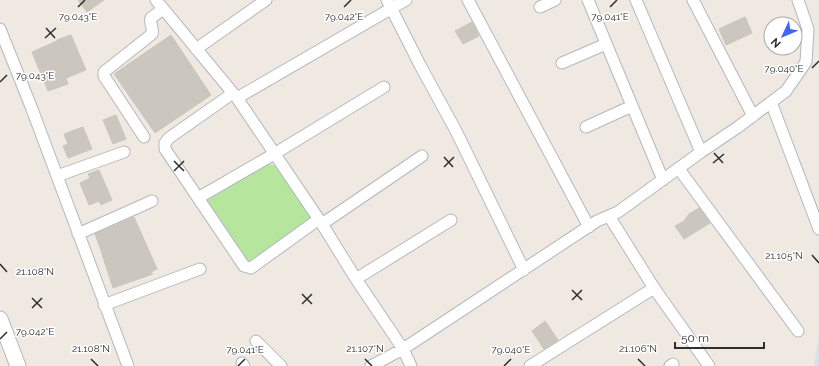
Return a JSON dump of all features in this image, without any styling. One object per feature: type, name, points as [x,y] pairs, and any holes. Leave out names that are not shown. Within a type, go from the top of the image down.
[{"type":"main road","points":[[0,319],[18,366]]},
{"type":"street","points":[[156,0],[235,96],[321,222],[356,279],[403,349],[411,366]]},
{"type":"street","points":[[196,49],[266,0]]},
{"type":"street","points":[[406,0],[389,4],[235,96],[169,138],[164,143],[164,149],[244,266],[248,268],[251,268],[422,156]]},
{"type":"street","points":[[468,0],[589,227]]},
{"type":"street","points":[[540,7],[555,0]]},
{"type":"street","points":[[588,0],[663,180]]},
{"type":"street","points":[[636,0],[701,152]]},
{"type":"street","points":[[694,0],[753,116]]},
{"type":"street","points":[[371,366],[403,349],[589,227],[618,212],[786,91],[806,62],[808,29],[798,0]]},
{"type":"street","points":[[389,4],[420,66],[456,131],[524,270]]},
{"type":"street","points":[[144,137],[104,76],[104,72],[152,34],[153,31],[150,20],[164,9]]},
{"type":"street","points":[[0,29],[32,109],[128,366]]},
{"type":"street","points":[[562,63],[606,44]]},
{"type":"street","points":[[198,198],[384,87]]},
{"type":"street","points":[[771,102],[819,229]]},
{"type":"street","points":[[586,127],[632,106]]},
{"type":"street","points":[[57,176],[124,152]]},
{"type":"street","points":[[679,169],[798,331]]},
{"type":"street","points":[[78,234],[152,201]]},
{"type":"street","points":[[609,216],[654,288],[709,366]]},
{"type":"street","points":[[356,279],[451,220]]},
{"type":"street","points":[[104,305],[200,269]]},
{"type":"street","points":[[530,366],[654,288]]},
{"type":"street","points":[[256,341],[281,366]]},
{"type":"shaded area","points":[[819,335],[819,366],[814,366]]},
{"type":"green space","points":[[271,164],[275,166],[311,218],[255,262],[248,263],[206,201],[265,165]]},
{"type":"building","points":[[78,0],[104,0],[87,12]]},
{"type":"building","points":[[745,17],[752,33],[726,45],[719,29]]},
{"type":"building","points":[[472,22],[479,36],[463,44],[455,31]]},
{"type":"building","points":[[71,35],[86,70],[66,78],[68,84],[48,91],[32,52]]},
{"type":"building","points":[[171,35],[211,95],[155,133],[114,74]]},
{"type":"building","points":[[116,115],[126,139],[113,144],[103,120]]},
{"type":"building","points":[[83,127],[92,149],[68,158],[63,146],[68,144],[64,134]]},
{"type":"building","points":[[99,170],[112,200],[101,205],[99,201],[89,205],[80,183],[90,178],[88,174]]},
{"type":"building","points":[[699,208],[710,223],[684,239],[675,226],[684,221],[689,214]]},
{"type":"building","points":[[134,217],[157,269],[151,272],[153,274],[113,288],[95,234]]},
{"type":"building","points":[[545,321],[558,340],[544,349],[532,331]]}]
